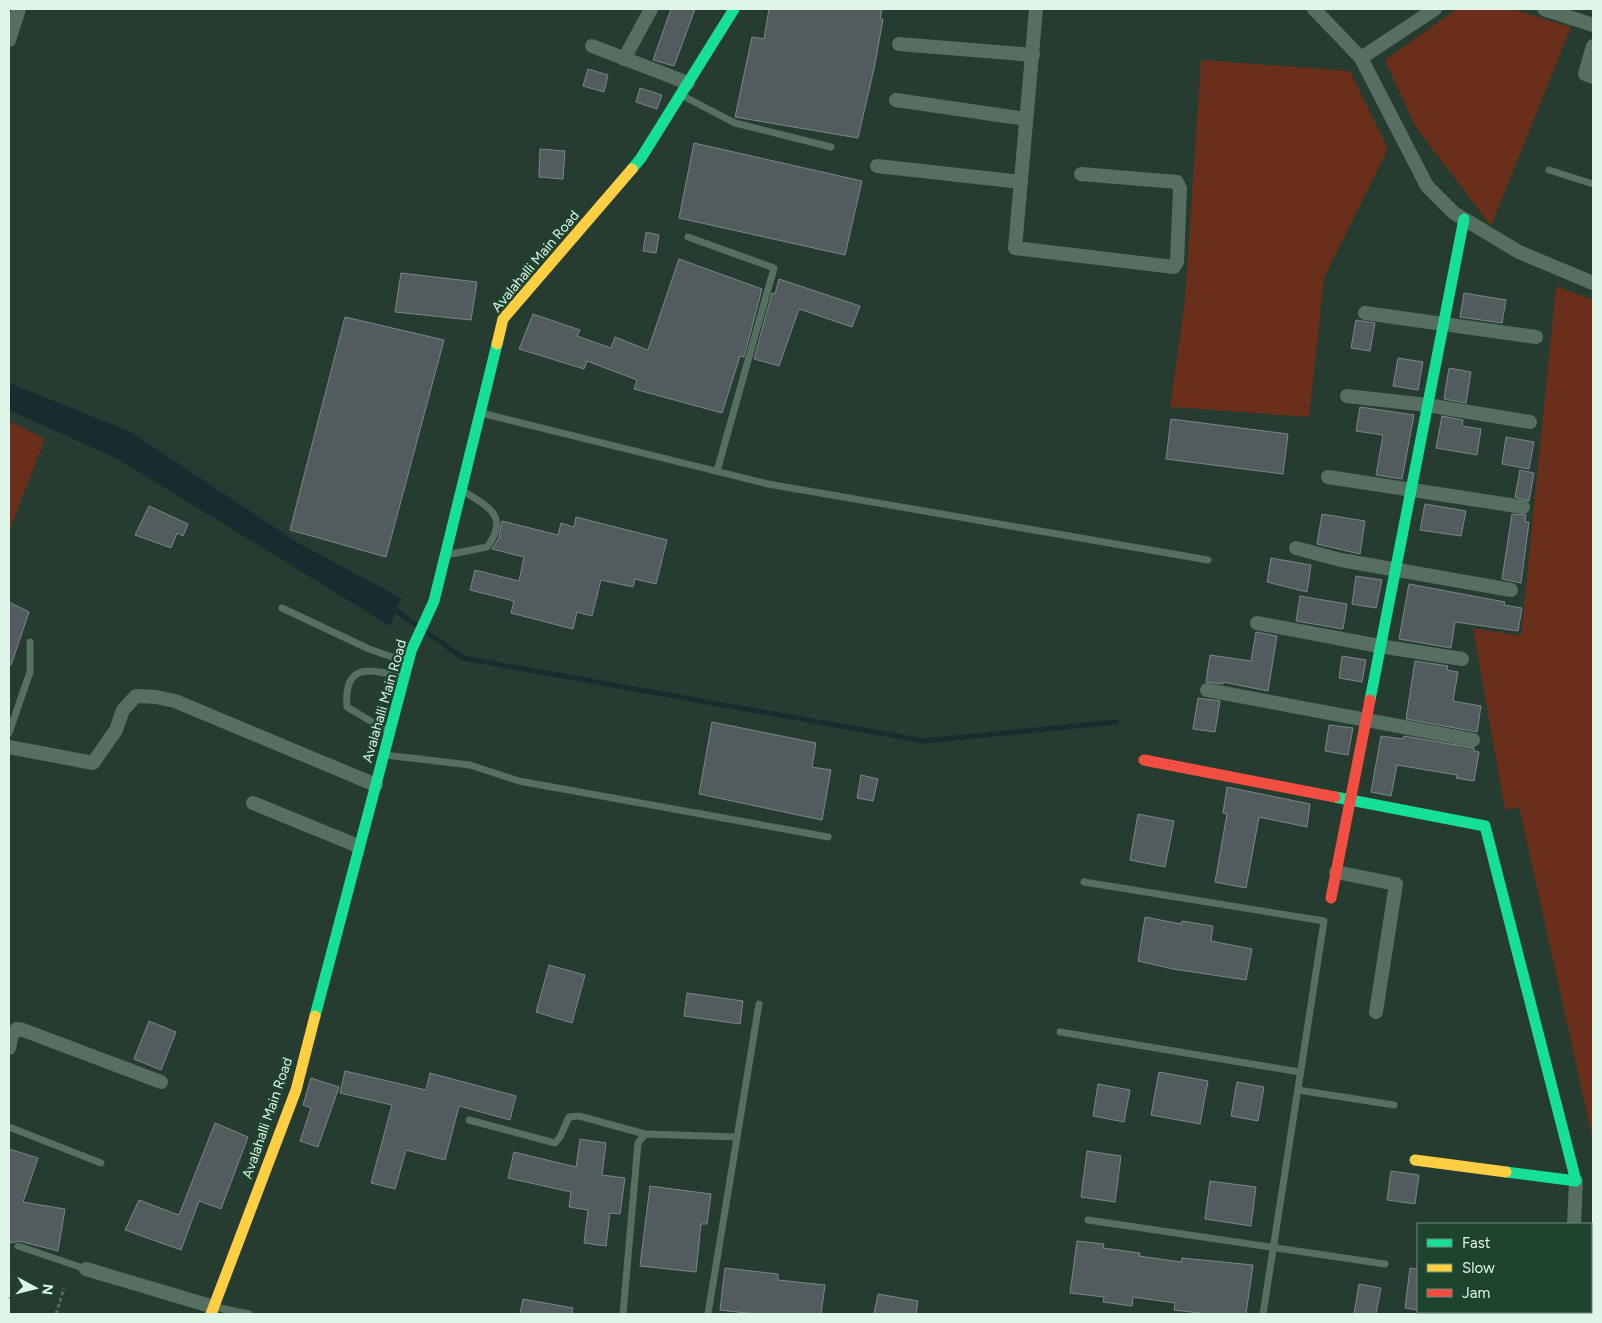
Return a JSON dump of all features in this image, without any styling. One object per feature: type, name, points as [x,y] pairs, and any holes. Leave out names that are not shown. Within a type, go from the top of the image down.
[{"type":"street","points":[[9,40],[19,9]]},
{"type":"street","points":[[624,59],[651,9]]},
{"type":"street","name":"Avalahalli Main Road","points":[[212,1311],[296,1090],[358,846],[385,755],[409,656],[434,601],[503,319],[641,158],[734,9]]},
{"type":"street","points":[[1036,9],[1015,248],[1174,267],[1177,262],[1180,189],[1177,182],[1081,174]]},
{"type":"street","points":[[1314,9],[1361,58],[1427,186],[1454,213],[1519,252],[1593,283]]},
{"type":"street","points":[[1361,58],[1435,9]]},
{"type":"street","points":[[1544,9],[1593,25]]},
{"type":"street","points":[[899,44],[1033,55]]},
{"type":"street","points":[[592,46],[624,59],[684,89]]},
{"type":"street","points":[[1593,46],[1585,74],[1593,77]]},
{"type":"street","points":[[896,100],[1026,119]]},
{"type":"street","points":[[877,166],[1021,182]]},
{"type":"street","points":[[1331,898],[1464,219]]},
{"type":"street","points":[[1365,313],[1443,326],[1536,337]]},
{"type":"street","points":[[1347,396],[1427,405],[1530,422]]},
{"type":"street","points":[[1328,477],[1523,507]]},
{"type":"street","points":[[1296,548],[1342,560],[1511,590]]},
{"type":"street","points":[[1257,623],[1379,646],[1462,658]]},
{"type":"street","points":[[1207,690],[1473,740]]},
{"type":"street","points":[[9,747],[93,763],[116,730],[123,710],[136,696],[156,696],[175,701],[376,785]]},
{"type":"street","points":[[1144,760],[1485,826],[1576,1181],[1574,1223]]},
{"type":"street","points":[[253,803],[358,846]]},
{"type":"street","points":[[1336,872],[1396,884],[1376,1012]]},
{"type":"street","points":[[9,1048],[12,1034],[17,1030],[23,1030],[160,1082]]},
{"type":"street","points":[[1415,1160],[1576,1181]]},
{"type":"street","points":[[86,1269],[212,1311]]},
{"type":"lane","points":[[684,89],[735,123],[831,147]]},
{"type":"lane","points":[[1549,170],[1593,184]]},
{"type":"lane","points":[[688,237],[774,268],[717,472]]},
{"type":"lane","points":[[480,413],[778,486],[1208,560]]},
{"type":"lane","points":[[445,556],[487,547],[496,535],[497,522],[491,510],[461,490]]},
{"type":"lane","points":[[282,608],[369,649],[409,656]]},
{"type":"lane","points":[[9,734],[30,672],[30,642]]},
{"type":"lane","points":[[390,733],[347,707],[346,695],[351,679],[360,671],[377,670],[404,678]]},
{"type":"lane","points":[[385,755],[470,765],[519,781],[828,837]]},
{"type":"lane","points":[[1084,882],[1324,921],[1263,1314]]},
{"type":"lane","points":[[708,1314],[758,1004]]},
{"type":"lane","points":[[1060,1032],[1300,1072]]},
{"type":"lane","points":[[1298,1090],[1394,1105]]},
{"type":"lane","points":[[468,1120],[554,1143],[560,1137],[569,1117],[579,1116],[645,1134],[737,1136]]},
{"type":"lane","points":[[9,1127],[101,1163]]},
{"type":"lane","points":[[625,1314],[638,1144],[645,1134]]},
{"type":"lane","points":[[1088,1220],[1384,1264]]},
{"type":"lane","points":[[18,1246],[86,1269]]},
{"type":"lane","points":[[212,1311],[249,1314]]},
{"type":"path","points":[[56,1314],[64,1288]]},
{"type":"shaded area","points":[[1457,9],[1512,9],[1571,27],[1491,226],[1415,126],[1385,60]]},
{"type":"shaded area","points":[[1201,60],[1350,71],[1388,149],[1324,278],[1309,417],[1170,407],[1185,300]]},
{"type":"shaded area","points":[[1556,286],[1593,300],[1593,1141],[1519,807],[1505,810],[1473,628],[1521,636]]},
{"type":"shaded area","points":[[9,421],[45,439],[9,531]]},
{"type":"water","points":[[9,383],[131,432],[298,543],[401,598],[390,626],[116,458],[9,410]]},
{"type":"building","points":[[671,9],[695,9],[674,66],[653,60]]},
{"type":"building","points":[[769,9],[882,9],[880,19],[883,19],[875,64],[858,138],[735,117],[752,37],[764,39]]},
{"type":"building","points":[[588,69],[608,75],[604,92],[583,86]]},
{"type":"building","points":[[640,88],[662,95],[657,109],[636,102]]},
{"type":"building","points":[[694,143],[862,181],[845,255],[679,218]]},
{"type":"building","points":[[540,149],[565,151],[563,179],[539,177]]},
{"type":"building","points":[[646,232],[659,235],[656,253],[643,251]]},
{"type":"building","points":[[679,259],[762,289],[744,357],[740,356],[722,413],[634,389],[637,380],[587,361],[584,369],[519,349],[533,314],[580,330],[577,336],[611,348],[615,337],[648,350]]},
{"type":"building","points":[[401,273],[477,282],[471,320],[395,312]]},
{"type":"building","points":[[779,279],[860,306],[852,327],[799,309],[779,366],[754,359],[772,293],[775,294]]},
{"type":"building","points":[[1464,293],[1506,300],[1502,323],[1460,317]]},
{"type":"building","points":[[345,317],[444,340],[386,557],[290,530]]},
{"type":"building","points":[[1356,320],[1375,323],[1370,351],[1351,348]]},
{"type":"building","points":[[1398,358],[1423,362],[1418,390],[1393,386]]},
{"type":"building","points":[[1449,368],[1471,372],[1466,403],[1444,399]]},
{"type":"building","points":[[1360,407],[1414,415],[1402,479],[1376,475],[1383,435],[1356,431]]},
{"type":"building","points":[[1442,416],[1463,420],[1462,426],[1481,429],[1477,455],[1436,448]]},
{"type":"building","points":[[1171,419],[1288,434],[1283,474],[1166,459]]},
{"type":"building","points":[[1506,437],[1534,442],[1529,469],[1502,464]]},
{"type":"building","points":[[1520,470],[1534,473],[1529,501],[1515,497]]},
{"type":"building","points":[[1425,504],[1466,511],[1461,536],[1420,530]]},
{"type":"building","points":[[149,506],[188,524],[183,536],[177,533],[171,548],[135,535]]},
{"type":"building","points":[[1322,514],[1365,521],[1360,554],[1317,544]]},
{"type":"building","points":[[1512,514],[1526,515],[1525,522],[1529,522],[1521,583],[1502,579]]},
{"type":"building","points":[[576,517],[667,540],[656,584],[635,579],[633,587],[601,580],[592,616],[577,612],[573,629],[511,613],[514,601],[470,590],[475,570],[519,581],[524,557],[492,549],[499,538],[502,521],[558,535],[561,523],[574,527]]},
{"type":"building","points":[[1271,558],[1311,565],[1307,592],[1267,582]]},
{"type":"building","points":[[1356,576],[1382,580],[1376,608],[1352,604]]},
{"type":"building","points":[[1409,584],[1505,602],[1504,605],[1522,608],[1518,631],[1455,622],[1451,648],[1399,639]]},
{"type":"building","points":[[1300,596],[1347,604],[1343,629],[1296,621]]},
{"type":"building","points":[[9,602],[29,612],[11,665],[9,664]]},
{"type":"building","points":[[1256,632],[1277,636],[1268,691],[1223,682],[1223,684],[1206,682],[1210,655],[1251,661]]},
{"type":"building","points":[[1342,656],[1366,660],[1362,682],[1339,678]]},
{"type":"building","points":[[1415,661],[1448,666],[1447,670],[1458,672],[1453,701],[1481,706],[1477,732],[1406,719]]},
{"type":"building","points":[[1198,698],[1220,701],[1215,732],[1193,729]]},
{"type":"building","points":[[712,722],[816,743],[812,767],[831,770],[822,820],[699,794]]},
{"type":"building","points":[[1329,725],[1353,728],[1348,755],[1325,751]]},
{"type":"building","points":[[1381,736],[1403,739],[1404,736],[1474,748],[1474,751],[1479,752],[1474,781],[1456,778],[1457,775],[1397,765],[1391,796],[1371,792]]},
{"type":"building","points":[[861,775],[878,779],[873,801],[857,798]]},
{"type":"building","points":[[1227,787],[1310,804],[1307,827],[1259,817],[1246,888],[1215,882],[1227,814],[1223,813]]},
{"type":"building","points":[[1138,814],[1174,821],[1165,867],[1130,860]]},
{"type":"building","points":[[1145,917],[1181,924],[1182,921],[1213,926],[1211,941],[1252,949],[1246,980],[1173,969],[1138,961]]},
{"type":"building","points":[[549,965],[585,975],[572,1023],[536,1012]]},
{"type":"building","points":[[687,993],[743,1001],[740,1024],[684,1016]]},
{"type":"building","points":[[149,1021],[176,1032],[161,1070],[134,1059]]},
{"type":"building","points":[[345,1071],[426,1090],[430,1073],[516,1096],[510,1120],[459,1106],[445,1160],[406,1150],[395,1189],[371,1183],[392,1105],[340,1093]]},
{"type":"building","points":[[1159,1072],[1208,1081],[1200,1124],[1151,1115]]},
{"type":"building","points":[[311,1078],[339,1087],[318,1147],[300,1141],[311,1108],[303,1105]]},
{"type":"building","points":[[1237,1082],[1264,1087],[1258,1121],[1231,1116]]},
{"type":"building","points":[[1098,1084],[1130,1090],[1124,1122],[1093,1116]]},
{"type":"building","points":[[215,1123],[248,1137],[221,1209],[199,1201],[181,1250],[125,1230],[139,1200],[179,1215]]},
{"type":"building","points":[[580,1139],[606,1143],[602,1175],[625,1178],[620,1214],[610,1213],[606,1246],[584,1243],[588,1210],[569,1207],[571,1192],[508,1178],[514,1152],[576,1167]]},
{"type":"building","points":[[9,1149],[38,1158],[23,1202],[65,1209],[58,1251],[19,1241],[9,1243]]},
{"type":"building","points":[[1087,1151],[1121,1156],[1115,1202],[1081,1197]]},
{"type":"building","points":[[1391,1171],[1419,1175],[1415,1204],[1387,1200]]},
{"type":"building","points":[[1210,1181],[1256,1187],[1251,1226],[1205,1219]]},
{"type":"building","points":[[650,1186],[711,1194],[707,1224],[701,1224],[696,1272],[640,1266]]},
{"type":"building","points":[[1077,1241],[1104,1244],[1103,1248],[1140,1253],[1139,1256],[1181,1262],[1182,1258],[1253,1265],[1246,1314],[1207,1314],[1174,1310],[1175,1303],[1133,1297],[1132,1306],[1103,1302],[1104,1297],[1070,1293]]},
{"type":"building","points":[[725,1268],[778,1274],[778,1280],[825,1285],[821,1314],[755,1314],[720,1310]]},
{"type":"building","points":[[1410,1268],[1417,1269],[1417,1310],[1405,1308]]},
{"type":"building","points":[[1359,1284],[1381,1288],[1376,1314],[1354,1314]]},
{"type":"building","points":[[878,1294],[918,1301],[916,1314],[874,1314]]},
{"type":"building","points":[[523,1299],[573,1308],[572,1314],[520,1314]]},
{"type":"waterway","points":[[391,607],[463,658],[924,741],[1116,722]]},
{"type":"traffic: fast","points":[[632,169],[641,158],[734,9]]},
{"type":"traffic: fast","points":[[1370,700],[1464,219]]},
{"type":"traffic: fast","points":[[315,1016],[411,651],[434,601],[497,344]]},
{"type":"traffic: fast","points":[[1335,797],[1485,826],[1576,1181],[1506,1172]]},
{"type":"traffic: slow","points":[[497,344],[503,319],[632,169]]},
{"type":"traffic: slow","points":[[211,1314],[296,1090],[315,1016]]},
{"type":"traffic: slow","points":[[1415,1160],[1506,1172]]},
{"type":"traffic: jam","points":[[1331,898],[1370,700]]},
{"type":"traffic: jam","points":[[1144,760],[1335,797]]}]
